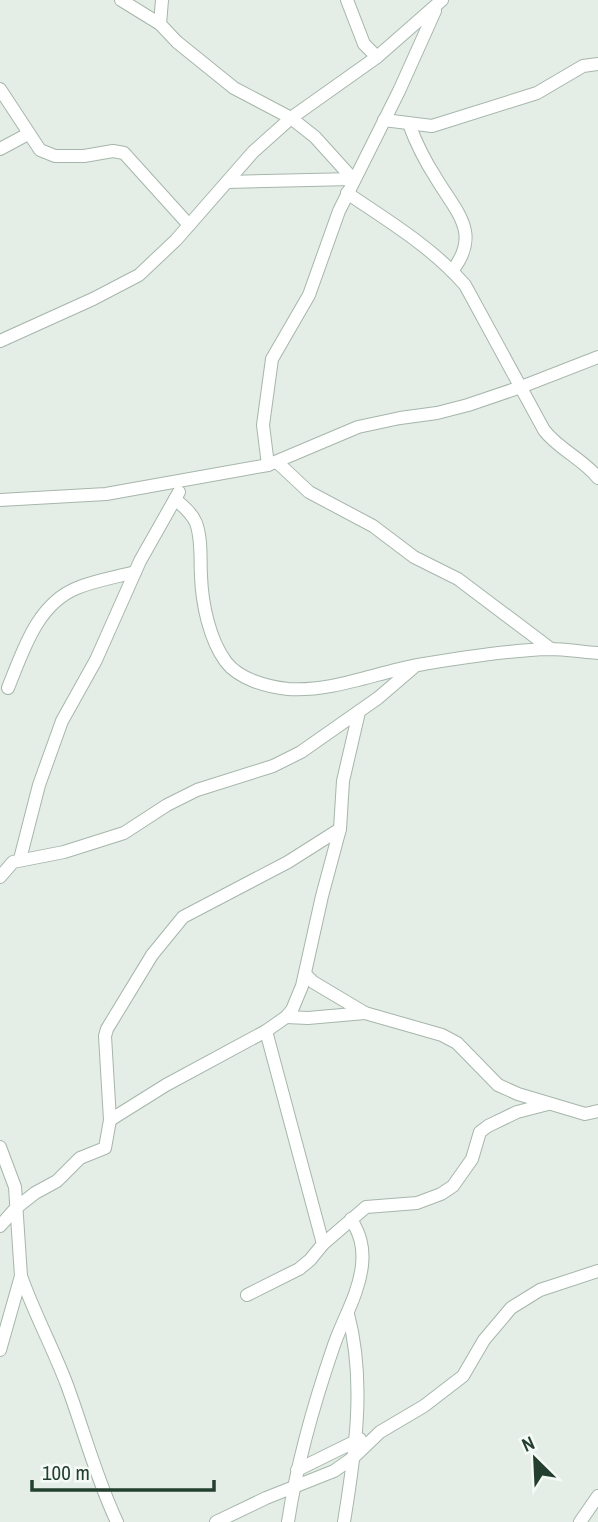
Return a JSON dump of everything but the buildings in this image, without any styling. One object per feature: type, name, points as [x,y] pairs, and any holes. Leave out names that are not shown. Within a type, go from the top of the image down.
[{"type":"street","points":[[121,0],[160,24],[177,43],[234,88],[291,118],[316,137],[353,179]]},
{"type":"street","points":[[160,24],[162,0]]},
{"type":"street","points":[[347,0],[364,44],[377,58]]},
{"type":"street","points":[[0,341],[139,275],[189,225],[253,152],[291,118],[377,58],[439,3]]},
{"type":"street","points":[[439,3],[346,193],[309,295],[272,359],[265,392],[263,425],[273,464],[309,492],[373,526],[414,557],[458,579],[551,649]]},
{"type":"street","points":[[384,120],[432,126],[467,117],[537,93],[583,66],[598,64]]},
{"type":"street","points":[[0,89],[40,150],[55,156],[84,156],[113,151],[124,153],[189,225]]},
{"type":"street","points":[[409,124],[417,147],[465,226],[465,255],[452,271]]},
{"type":"street","points":[[0,149],[28,134]]},
{"type":"street","points":[[227,182],[353,179]]},
{"type":"street","points":[[346,193],[427,249],[465,285],[550,439],[598,478]]},
{"type":"street","points":[[0,500],[106,494],[273,464],[358,427],[438,413],[521,387],[598,357]]},
{"type":"street","points":[[20,859],[39,786],[62,721],[96,660],[135,572],[186,478]]},
{"type":"street","points":[[175,499],[195,522],[209,624],[220,653],[239,675],[288,689],[335,685],[416,666],[551,649],[598,653]]},
{"type":"street","points":[[8,688],[31,634],[57,599],[77,588],[135,572]]},
{"type":"street","points":[[0,877],[13,862],[20,859],[64,852],[124,833],[167,805],[197,790],[273,766],[301,752],[359,712],[416,666]]},
{"type":"street","points":[[110,1120],[286,1017],[297,998],[305,974],[340,829],[342,781],[359,712]]},
{"type":"street","points":[[0,1226],[16,1208],[57,1181],[86,1154],[103,1150],[110,1120],[105,1036],[107,1029],[152,954],[175,925],[190,912],[288,862],[340,829]]},
{"type":"street","points":[[305,974],[313,982],[365,1013],[442,1035],[457,1043],[498,1085],[548,1104],[585,1114],[598,1111]]},
{"type":"street","points":[[286,1017],[308,1018],[365,1013]]},
{"type":"street","points":[[266,1031],[323,1244]]},
{"type":"street","points":[[247,1295],[310,1261],[323,1244],[366,1207],[417,1203],[441,1194],[453,1186],[472,1159],[480,1132],[517,1112],[548,1104]]},
{"type":"street","points":[[0,1147],[15,1187],[21,1276],[55,1353],[104,1494],[117,1522]]},
{"type":"street","points":[[288,1522],[297,1470],[335,1342],[348,1314],[362,1265],[362,1238],[352,1219]]},
{"type":"street","points":[[297,1470],[355,1441],[380,1432],[424,1406],[463,1376],[484,1340],[510,1308],[540,1290],[598,1271]]},
{"type":"street","points":[[0,1350],[21,1276]]},
{"type":"street","points":[[344,1522],[355,1457],[357,1356],[348,1314]]},
{"type":"street","points":[[216,1522],[294,1486],[334,1471],[355,1457],[380,1432]]},
{"type":"street","points":[[580,1522],[598,1496]]}]
